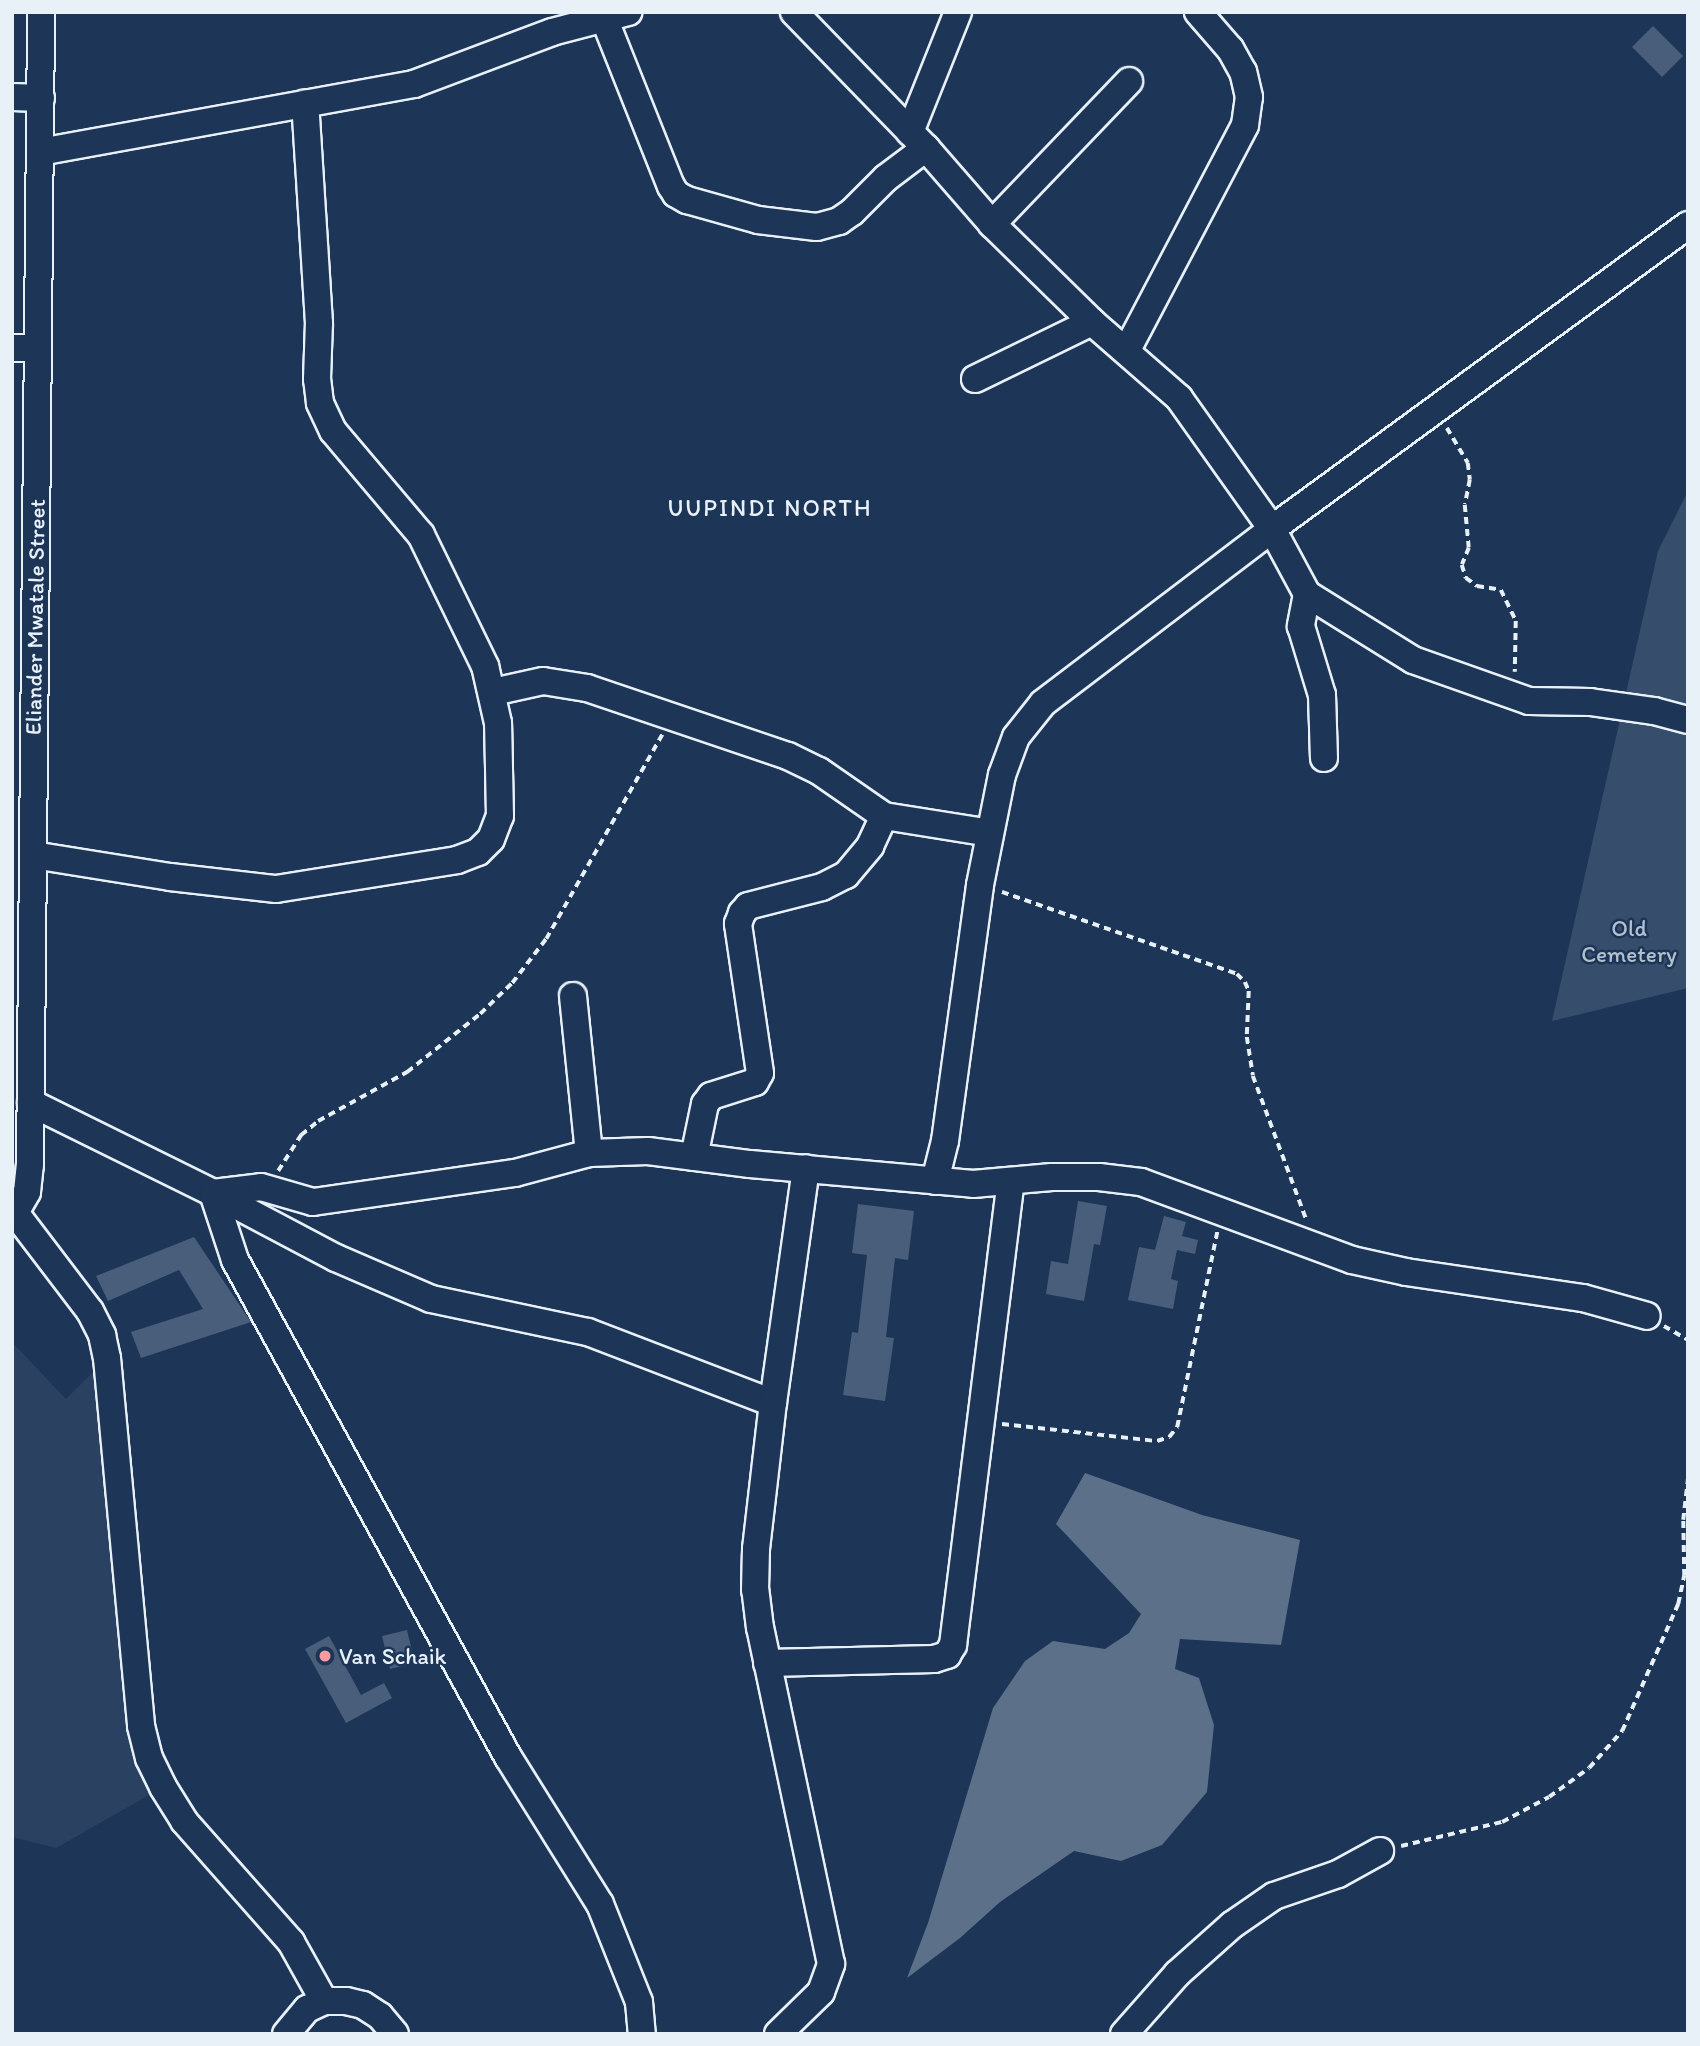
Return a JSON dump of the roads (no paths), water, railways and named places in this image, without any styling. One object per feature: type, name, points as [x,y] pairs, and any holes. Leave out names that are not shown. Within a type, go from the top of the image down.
[{"type":"street","name":"Eliander Mwatale Street","points":[[14,1216],[27,1192],[31,1103],[22,1059],[33,855],[24,606],[25,348],[40,152],[41,12]]},
{"type":"street","points":[[794,12],[918,140],[992,224],[1092,322],[1179,398],[1272,529],[1307,594],[1413,660],[1529,701],[1590,702],[1654,711],[1688,720]]},
{"type":"street","points":[[40,152],[414,84],[514,45],[599,17],[676,194],[687,200],[758,220],[817,227],[839,221],[852,212],[918,140],[958,12]]},
{"type":"street","points":[[1127,350],[1245,125],[1249,97],[1243,72],[1230,49],[1198,12]]},
{"type":"street","points":[[992,224],[1129,80]]},
{"type":"street","points":[[12,97],[41,98]]},
{"type":"street","points":[[33,855],[170,877],[276,889],[457,860],[478,852],[491,839],[500,816],[498,723],[485,666],[421,535],[333,431],[320,402],[317,379],[319,323],[305,103]]},
{"type":"street","points":[[934,1181],[952,1099],[980,885],[1002,775],[1016,737],[1043,702],[1272,529],[1688,225]]},
{"type":"street","points":[[975,379],[1092,322]]},
{"type":"street","points":[[1307,594],[1301,626],[1322,695],[1324,758]]},
{"type":"street","points":[[492,692],[526,683],[562,682],[788,756],[820,771],[884,816],[990,833]]},
{"type":"street","points":[[694,1157],[705,1104],[711,1096],[755,1082],[760,1073],[738,924],[742,913],[748,906],[821,887],[846,874],[870,846],[884,816]]},
{"type":"street","points":[[573,996],[589,1153]]},
{"type":"street","points":[[31,1103],[214,1193],[337,1258],[430,1299],[588,1332],[773,1403]]},
{"type":"street","points":[[214,1193],[261,1187],[313,1202],[516,1173],[589,1153],[648,1151],[934,1181],[1011,1182],[1052,1177],[1142,1182],[1352,1260],[1406,1272],[1583,1297],[1647,1316]]},
{"type":"street","points":[[778,2034],[821,1992],[831,1965],[767,1663],[755,1590],[756,1549],[773,1403],[806,1168]]},
{"type":"street","points":[[767,1663],[934,1659],[947,1655],[953,1645],[1011,1182]]},
{"type":"street","points":[[214,1193],[234,1260],[508,1757],[600,1904],[639,2002],[642,2034]]},
{"type":"street","points":[[14,1216],[90,1311],[102,1335],[108,1372],[141,1726],[149,1758],[184,1821],[291,1941],[324,2001]]},
{"type":"street","points":[[1124,2034],[1177,1974],[1232,1925],[1274,1896],[1338,1874],[1380,1851]]},
{"type":"street","points":[[286,2034],[307,2009],[324,2001],[346,2001],[363,2005],[380,2016],[395,2034]]},
{"type":"place","name":"Van Schaik","points":[[325,1656]]},
{"type":"district","name":"UUPINDI NORTH","points":[[770,508]]},
{"type":"park label","name":"Old Cemetery","points":[[1629,941]]}]
